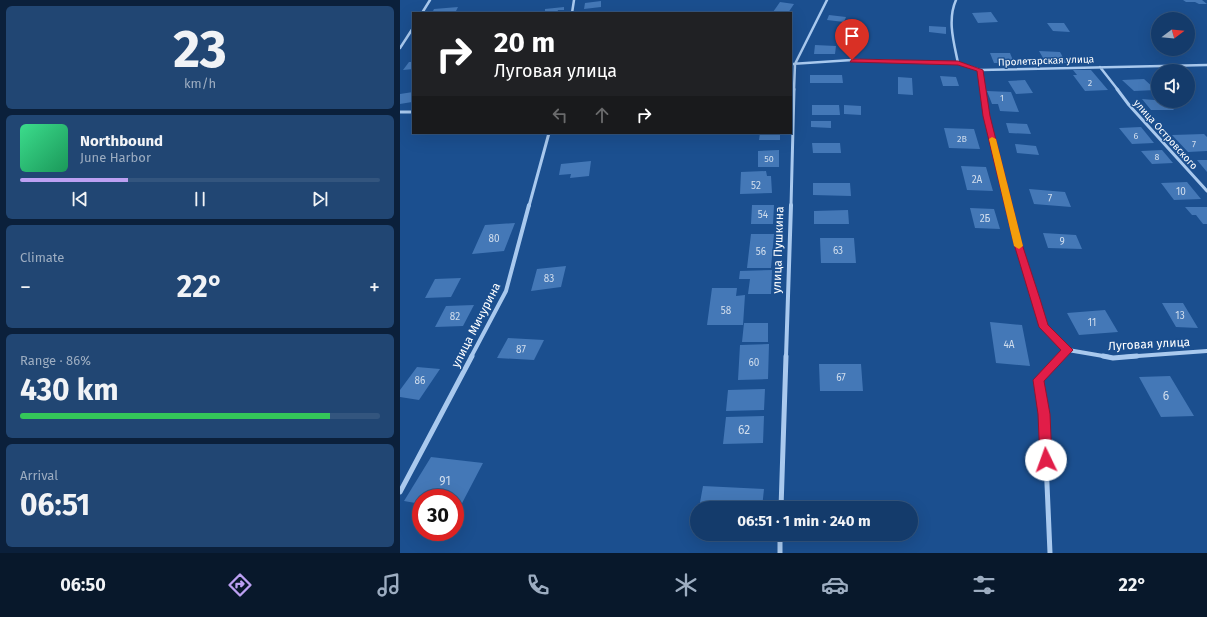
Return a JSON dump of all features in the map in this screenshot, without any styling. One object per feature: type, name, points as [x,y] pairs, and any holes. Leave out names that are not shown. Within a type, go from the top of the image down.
[{"type":"street","points":[[423,12],[430,0]]},
{"type":"street","points":[[572,12],[574,0]]},
{"type":"street","name":"улица Пушкина","points":[[792,101],[793,64],[827,0]]},
{"type":"street","points":[[956,0],[952,17],[953,37],[958,63]]},
{"type":"street","points":[[400,48],[412,30]]},
{"type":"street","name":"Пролетарская улица","points":[[793,64],[852,60],[958,63],[980,70],[1207,64]]},
{"type":"street","name":"улица Островского","points":[[1100,67],[1129,105],[1207,191]]},
{"type":"street","points":[[980,70],[988,124],[1018,244],[1044,327],[1068,350],[1039,380],[1044,414],[1050,553]]},
{"type":"street","points":[[400,112],[412,112]]},
{"type":"street","name":"улица Мичурина","points":[[400,492],[506,291],[549,134]]},
{"type":"street","name":"улица Пушкина","points":[[781,501],[791,134]]},
{"type":"street","name":"Луговая улица","points":[[1068,350],[1113,358],[1207,351]]},
{"type":"street","points":[[780,541],[780,553]]},
{"type":"building","points":[[1183,0],[1202,0],[1207,4],[1186,2]]},
{"type":"building","points":[[601,1],[601,7],[584,9],[585,3]]},
{"type":"building","points":[[780,2],[794,4],[789,12],[773,12]]},
{"type":"building","points":[[458,7],[456,12],[432,12],[434,9]]},
{"type":"building","points":[[564,7],[564,10],[558,10],[557,12],[545,12],[545,9]]},
{"type":"building","points":[[991,12],[998,22],[978,23],[972,13]]},
{"type":"building","points":[[829,15],[846,17],[844,22],[827,20]]},
{"type":"building","points":[[1047,23],[1064,23],[1070,32],[1053,31]]},
{"type":"building","points":[[929,26],[946,27],[946,34],[929,32]]},
{"type":"building","points":[[815,45],[836,46],[835,54],[814,54]]},
{"type":"building","points":[[1039,51],[1060,52],[1066,63],[1046,63]]},
{"type":"building","points":[[990,53],[1010,53],[1014,63],[994,63]]},
{"type":"building","points":[[409,62],[412,62],[412,69],[403,70]]},
{"type":"building","points":[[1073,70],[1091,70],[1108,90],[1085,91],[1073,75],[1077,75]]},
{"type":"building","points":[[810,75],[842,75],[843,83],[810,83]]},
{"type":"building","points":[[940,76],[956,77],[959,86],[943,86]]},
{"type":"building","points":[[898,77],[912,78],[913,95],[898,94]]},
{"type":"building","points":[[1144,79],[1151,85],[1151,90],[1134,91],[1122,80]]},
{"type":"building","points":[[1025,80],[1033,93],[1016,94],[1008,81]]},
{"type":"building","points":[[987,91],[1011,92],[1019,112],[1000,111],[998,104],[992,104]]},
{"type":"building","points":[[412,92],[412,102],[400,104],[400,94]]},
{"type":"building","points":[[1142,99],[1151,100],[1151,108],[1172,108],[1174,110],[1151,110]]},
{"type":"building","points":[[812,105],[839,105],[840,115],[812,115]]},
{"type":"building","points":[[844,105],[861,106],[861,115],[844,114]]},
{"type":"building","points":[[811,121],[831,121],[831,128],[811,127]]},
{"type":"building","points":[[1006,123],[1027,124],[1031,134],[1009,133]]},
{"type":"building","points":[[1141,127],[1154,143],[1132,144],[1119,128]]},
{"type":"building","points":[[944,128],[974,129],[980,149],[949,148]]},
{"type":"building","points":[[760,134],[780,134],[780,140],[759,140]]},
{"type":"building","points":[[1204,134],[1207,137],[1207,151],[1188,152],[1172,135]]},
{"type":"building","points":[[812,143],[840,143],[841,153],[813,153]]},
{"type":"building","points":[[1015,144],[1036,146],[1039,155],[1017,153]]},
{"type":"building","points":[[779,150],[779,167],[758,167],[758,151]]},
{"type":"building","points":[[1162,150],[1173,163],[1152,164],[1141,151]]},
{"type":"building","points":[[1197,160],[1207,160],[1207,172]]},
{"type":"building","points":[[591,161],[589,176],[570,178],[571,174],[559,175],[561,164]]},
{"type":"building","points":[[961,166],[986,167],[993,191],[967,190]]},
{"type":"building","points":[[766,171],[767,176],[771,176],[772,193],[740,194],[741,172]]},
{"type":"building","points":[[1187,182],[1201,199],[1174,200],[1161,183]]},
{"type":"building","points":[[813,183],[850,183],[851,196],[813,195]]},
{"type":"building","points":[[1029,189],[1065,192],[1071,207],[1034,204]]},
{"type":"building","points":[[752,205],[774,205],[773,224],[751,224]]},
{"type":"building","points":[[1185,207],[1207,207],[1207,224],[1203,224],[1196,215],[1192,215]]},
{"type":"building","points":[[970,208],[994,209],[1000,229],[975,228]]},
{"type":"building","points":[[848,210],[849,224],[814,224],[814,211]]},
{"type":"building","points":[[515,223],[504,251],[472,254],[485,225]]},
{"type":"building","points":[[1043,233],[1076,235],[1082,249],[1048,248]]},
{"type":"building","points":[[751,234],[774,234],[771,268],[747,268]]},
{"type":"building","points":[[820,238],[854,238],[856,263],[821,263]]},
{"type":"building","points":[[566,266],[561,287],[531,291],[537,269]]},
{"type":"building","points":[[772,270],[771,294],[748,294],[750,279],[739,279],[740,271]]},
{"type":"building","points":[[461,278],[451,297],[425,298],[435,279]]},
{"type":"building","points":[[712,288],[737,288],[736,296],[745,295],[743,325],[707,325]]},
{"type":"building","points":[[1162,303],[1183,303],[1198,328],[1176,327]]},
{"type":"building","points":[[474,305],[463,326],[435,327],[446,306]]},
{"type":"building","points":[[1105,310],[1118,332],[1079,335],[1067,313]]},
{"type":"building","points":[[990,322],[1022,325],[1030,366],[996,363]]},
{"type":"building","points":[[744,323],[768,323],[768,342],[742,342]]},
{"type":"building","points":[[508,338],[544,340],[534,360],[497,358]]},
{"type":"building","points":[[769,344],[768,379],[738,380],[740,345]]},
{"type":"building","points":[[819,364],[861,364],[863,391],[820,391]]},
{"type":"building","points":[[417,367],[440,369],[419,400],[400,397],[400,390]]},
{"type":"building","points":[[1170,376],[1194,416],[1161,417],[1139,377]]},
{"type":"building","points":[[765,389],[764,410],[726,411],[728,390]]},
{"type":"building","points":[[764,416],[763,443],[723,444],[726,417]]},
{"type":"building","points":[[431,457],[483,463],[464,499],[464,489],[412,489],[412,502],[404,501]]},
{"type":"building","points":[[703,486],[764,489],[763,501],[700,501]]},
{"type":"slow traffic","points":[[992,139],[1019,246]]},
{"type":"route","points":[[852,60],[958,63],[980,70],[986,116],[1018,244],[1044,327],[1068,350],[1039,380],[1044,414],[1046,460]]}]
